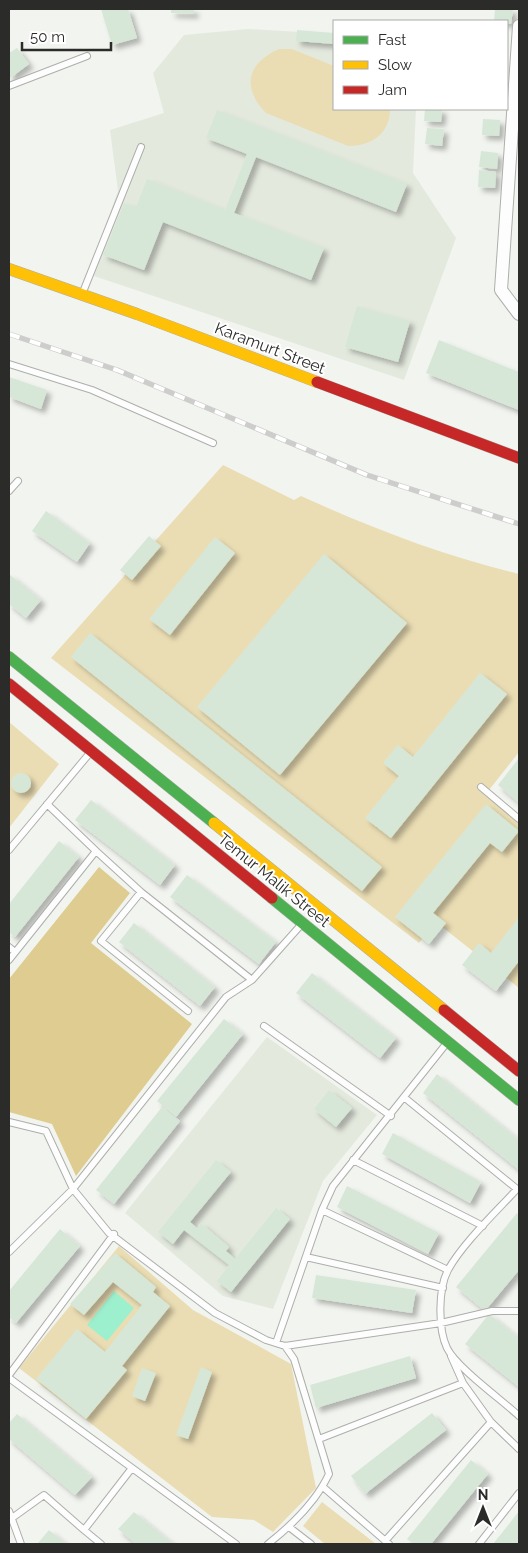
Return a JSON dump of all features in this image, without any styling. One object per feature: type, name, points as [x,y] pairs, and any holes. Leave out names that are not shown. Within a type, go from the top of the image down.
[{"type":"main road","name":"Karamurt Street","points":[[9,269],[82,293],[411,420],[519,458]]},
{"type":"main road","name":"Karamurt Street","points":[[9,279],[56,294],[519,464]]},
{"type":"main road","name":"Temur Malik Street","points":[[9,657],[519,1071]]},
{"type":"main road","name":"Temur Malik Street","points":[[9,684],[519,1100]]},
{"type":"main road","points":[[151,801],[165,784]]},
{"type":"main road","points":[[235,869],[251,853]]},
{"type":"street","points":[[519,26],[501,290],[519,314]]},
{"type":"lane","points":[[9,86],[87,56]]},
{"type":"lane","points":[[82,293],[141,147]]},
{"type":"lane","points":[[9,364],[92,390],[213,443]]},
{"type":"lane","points":[[9,491],[18,481]]},
{"type":"lane","points":[[9,850],[91,751]]},
{"type":"lane","points":[[481,787],[519,819]]},
{"type":"lane","points":[[47,804],[142,892],[252,980]]},
{"type":"lane","points":[[9,960],[96,851]]},
{"type":"lane","points":[[142,892],[101,941],[188,1011]]},
{"type":"lane","points":[[9,1252],[74,1188],[226,997],[252,980],[302,923]]},
{"type":"lane","points":[[9,947],[15,952]]},
{"type":"lane","points":[[264,1026],[390,1116]]},
{"type":"lane","points":[[276,1343],[322,1210],[333,1186],[448,1042]]},
{"type":"lane","points":[[405,1098],[518,1190],[483,1226],[448,1270],[443,1288],[441,1323],[448,1349],[463,1382],[491,1422],[519,1449]]},
{"type":"lane","points":[[9,1122],[46,1131],[74,1188],[109,1233],[114,1234],[209,1308],[242,1328],[276,1343],[285,1346],[441,1323],[492,1311],[519,1311]]},
{"type":"lane","points":[[353,1160],[483,1226]]},
{"type":"lane","points":[[322,1210],[448,1270]]},
{"type":"lane","points":[[114,1234],[9,1377],[236,1544]]},
{"type":"lane","points":[[306,1257],[443,1288]]},
{"type":"lane","points":[[268,1544],[289,1527],[322,1487],[329,1474],[294,1359],[285,1346]]},
{"type":"lane","points":[[448,1349],[462,1366],[519,1416]]},
{"type":"lane","points":[[319,1439],[463,1382]]},
{"type":"lane","points":[[322,1487],[387,1543],[491,1422]]},
{"type":"lane","points":[[84,1530],[132,1468]]},
{"type":"lane","points":[[479,1544],[519,1493]]},
{"type":"lane","points":[[21,1544],[10,1514],[44,1495],[101,1544]]},
{"type":"lane","points":[[289,1527],[311,1544]]},
{"type":"shaded area","points":[[248,29],[333,34],[333,110],[416,110],[413,173],[456,238],[404,380],[88,274],[118,191],[110,130],[164,113],[153,73],[184,35]]},
{"type":"shaded area","points":[[279,49],[292,49],[333,66],[333,110],[390,110],[387,125],[383,132],[378,137],[364,144],[348,146],[266,113],[258,104],[253,94],[251,77],[260,61]]},
{"type":"shaded area","points":[[223,465],[294,500],[301,496],[408,540],[463,559],[519,574],[519,752],[485,795],[519,822],[519,988],[436,922],[419,943],[51,658]]},
{"type":"shaded area","points":[[9,722],[59,764],[9,828]]},
{"type":"shaded area","points":[[99,867],[130,893],[91,943],[192,1024],[76,1176],[52,1124],[9,1112],[9,979]]},
{"type":"shaded area","points":[[267,1037],[377,1115],[323,1181],[273,1309],[223,1296],[125,1213]]},
{"type":"shaded area","points":[[119,1246],[193,1310],[291,1364],[316,1488],[273,1532],[254,1520],[212,1517],[19,1368]]},
{"type":"shaded area","points":[[114,1291],[134,1308],[107,1341],[87,1325]]},
{"type":"shaded area","points":[[322,1502],[376,1544],[325,1544],[303,1526]]},
{"type":"building","points":[[101,9],[128,9],[137,38],[112,45]]},
{"type":"building","points":[[171,9],[194,9],[194,14],[171,13]]},
{"type":"building","points":[[495,9],[513,9],[511,24],[508,23],[508,20],[494,20]]},
{"type":"building","points":[[297,30],[333,33],[333,44],[296,41]]},
{"type":"building","points":[[17,48],[29,64],[9,79],[9,53]]},
{"type":"building","points":[[217,110],[407,184],[396,212],[256,157],[234,213],[324,248],[311,280],[163,222],[144,270],[103,255],[124,203],[136,207],[147,179],[225,210],[247,154],[206,138]]},
{"type":"building","points":[[425,110],[442,110],[441,122],[424,121]]},
{"type":"building","points":[[483,119],[500,120],[499,136],[482,135]]},
{"type":"building","points":[[427,128],[444,129],[442,146],[425,144]]},
{"type":"building","points":[[481,151],[498,153],[497,169],[479,167]]},
{"type":"building","points":[[479,170],[496,172],[495,188],[478,187]]},
{"type":"building","points":[[357,306],[410,321],[398,362],[345,347]]},
{"type":"building","points":[[439,340],[519,372],[519,410],[426,373]]},
{"type":"building","points":[[9,377],[47,390],[41,409],[9,397]]},
{"type":"building","points":[[46,511],[90,543],[77,562],[32,531]]},
{"type":"building","points":[[149,536],[161,546],[132,580],[120,570]]},
{"type":"building","points":[[215,537],[235,553],[170,635],[149,619]]},
{"type":"building","points":[[324,554],[407,623],[280,775],[197,707]]},
{"type":"building","points":[[9,574],[41,600],[26,618],[9,604]]},
{"type":"building","points":[[90,633],[382,867],[362,891],[71,657]]},
{"type":"building","points":[[480,673],[507,694],[391,838],[365,818],[399,776],[383,763],[398,745],[413,757]]},
{"type":"building","points":[[519,758],[519,803],[498,785]]},
{"type":"building","points":[[21,773],[28,776],[31,783],[28,790],[21,793],[14,790],[11,783],[14,776]]},
{"type":"building","points":[[91,800],[175,865],[160,885],[75,820]]},
{"type":"building","points":[[486,804],[519,831],[502,852],[490,843],[433,913],[446,923],[429,944],[395,917]]},
{"type":"building","points":[[59,841],[79,857],[15,937],[9,932],[9,904]]},
{"type":"building","points":[[187,875],[276,942],[259,964],[170,897]]},
{"type":"building","points":[[519,917],[519,961],[496,991],[462,965],[479,943],[491,953]]},
{"type":"building","points":[[134,923],[215,987],[200,1006],[119,942]]},
{"type":"building","points":[[312,973],[396,1038],[380,1058],[296,993]]},
{"type":"building","points":[[224,1019],[243,1034],[176,1117],[157,1101]]},
{"type":"building","points":[[437,1074],[519,1140],[519,1170],[423,1093]]},
{"type":"building","points":[[329,1090],[352,1108],[336,1127],[314,1109]]},
{"type":"building","points":[[162,1107],[180,1121],[114,1204],[96,1190]]},
{"type":"building","points":[[393,1133],[481,1182],[470,1203],[382,1154]]},
{"type":"building","points":[[216,1160],[231,1172],[190,1222],[197,1228],[201,1223],[229,1247],[226,1251],[235,1259],[276,1208],[290,1219],[231,1292],[217,1281],[229,1265],[184,1230],[173,1244],[158,1232]]},
{"type":"building","points":[[347,1186],[439,1233],[428,1254],[337,1207]]},
{"type":"building","points":[[517,1213],[519,1215],[519,1270],[485,1311],[456,1287]]},
{"type":"building","points":[[60,1229],[80,1246],[16,1323],[9,1317],[9,1291]]},
{"type":"building","points":[[115,1253],[156,1287],[153,1292],[170,1306],[122,1366],[127,1370],[86,1419],[36,1379],[77,1329],[105,1352],[142,1305],[113,1282],[84,1315],[70,1304]]},
{"type":"building","points":[[316,1275],[416,1290],[412,1313],[312,1298]]},
{"type":"building","points":[[489,1314],[519,1338],[519,1387],[465,1344]]},
{"type":"building","points":[[410,1356],[416,1378],[316,1408],[310,1385]]},
{"type":"building","points":[[201,1367],[212,1372],[188,1439],[176,1435]]},
{"type":"building","points":[[142,1368],[156,1373],[145,1401],[132,1396]]},
{"type":"building","points":[[432,1413],[446,1430],[365,1494],[351,1476]]},
{"type":"building","points":[[17,1414],[92,1477],[75,1495],[9,1439],[9,1423]]},
{"type":"building","points":[[471,1460],[488,1474],[431,1544],[414,1544],[407,1539]]},
{"type":"building","points":[[519,1511],[519,1544],[493,1544],[509,1524]]},
{"type":"building","points":[[134,1512],[173,1544],[136,1544],[118,1529]]},
{"type":"building","points":[[49,1530],[66,1544],[37,1544]]},
{"type":"railway","points":[[9,334],[117,370],[367,475],[519,524]]},
{"type":"traffic: fast","points":[[9,657],[214,823]]},
{"type":"traffic: fast","points":[[272,898],[519,1100]]},
{"type":"traffic: slow","points":[[9,269],[137,314],[317,382]]},
{"type":"traffic: slow","points":[[214,823],[444,1010]]},
{"type":"traffic: jam","points":[[317,382],[519,458]]},
{"type":"traffic: jam","points":[[9,684],[272,898]]},
{"type":"traffic: jam","points":[[444,1010],[519,1071]]}]
